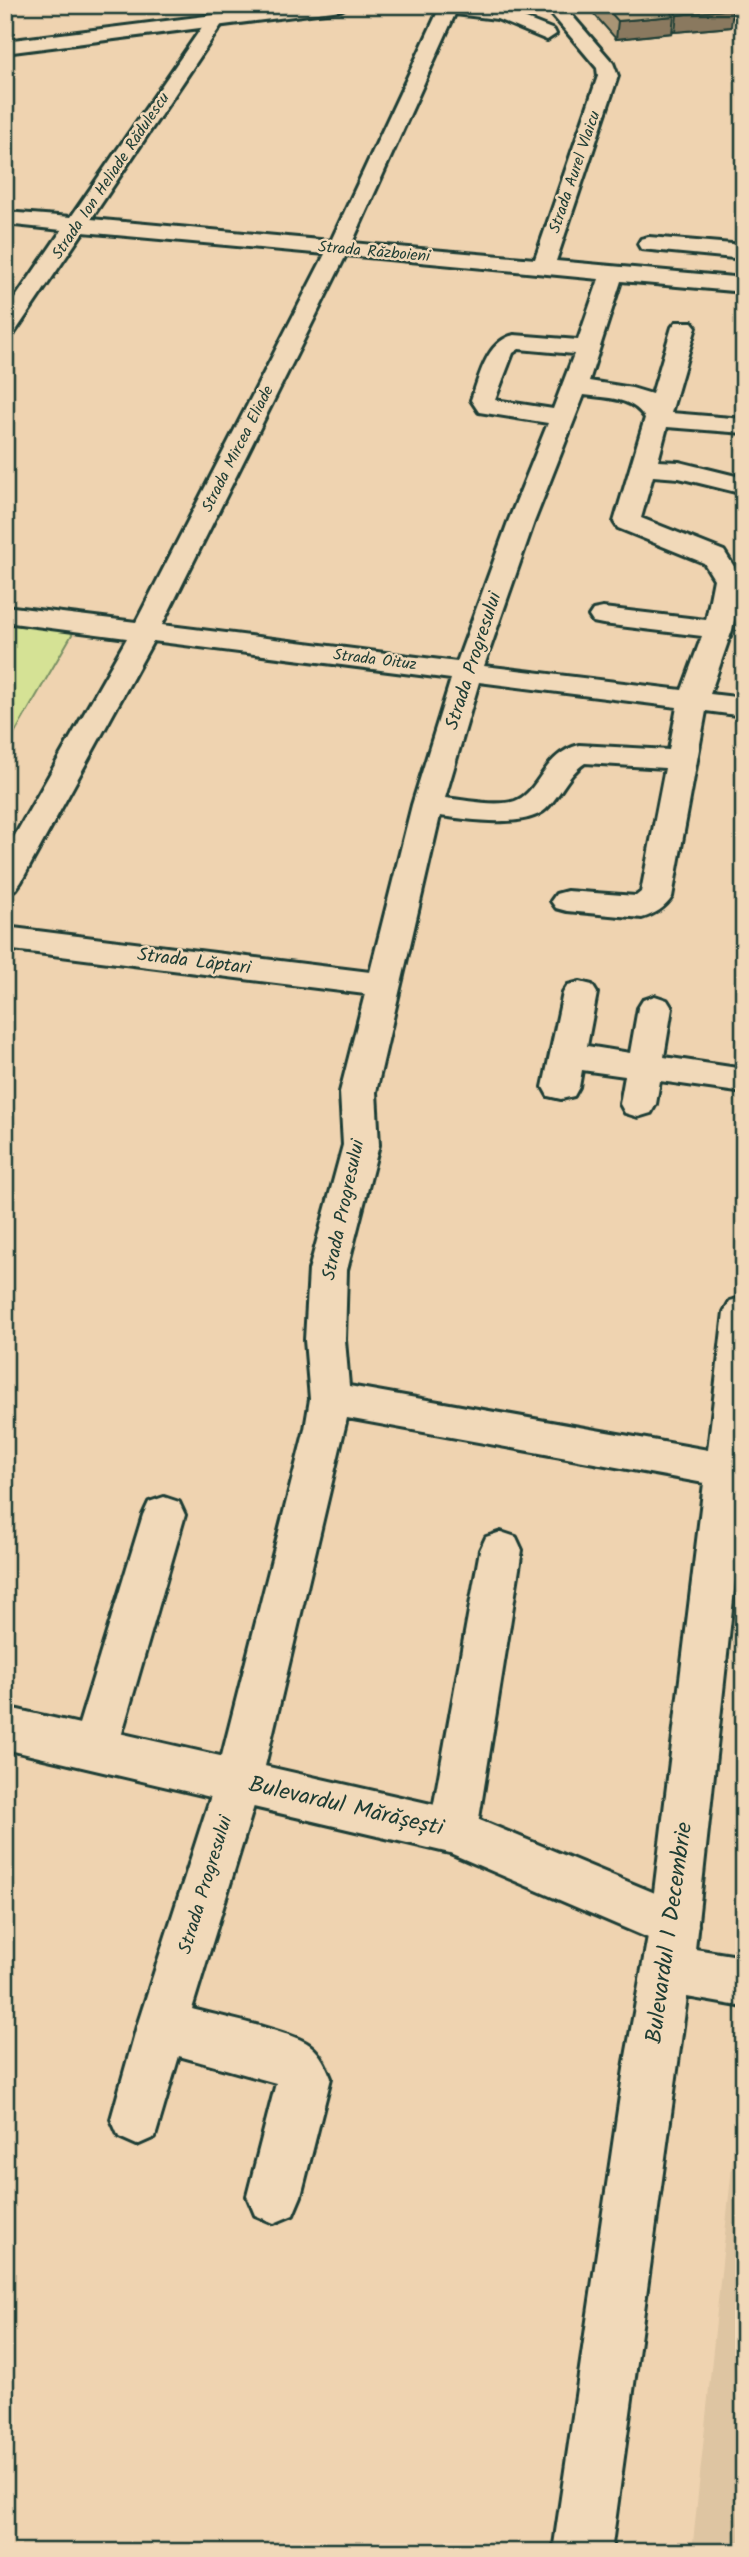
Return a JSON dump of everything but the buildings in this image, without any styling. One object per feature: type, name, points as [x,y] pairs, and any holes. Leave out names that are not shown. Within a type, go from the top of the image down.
[{"type":"street","points":[[5,47],[341,5]]},
{"type":"street","name":"Strada Aurel Vlaicu","points":[[543,267],[608,76],[606,67],[553,5]]},
{"type":"street","points":[[732,5],[744,15]]},
{"type":"street","points":[[450,7],[501,14],[547,34]]},
{"type":"street","name":"Strada Mircea Eliade","points":[[5,882],[145,631],[338,249],[450,7]]},
{"type":"street","name":"Strada Ion Heliade Rădulescu","points":[[5,330],[215,21]]},
{"type":"street","name":"Strada Războieni","points":[[5,218],[744,285]]},
{"type":"street","points":[[649,244],[744,252]]},
{"type":"street","name":"Strada Progresului","points":[[137,2119],[162,2025],[238,1783],[325,1429],[330,1399],[325,1340],[328,1270],[361,1144],[358,1092],[427,805],[468,671],[575,386],[612,273]]},
{"type":"street","points":[[567,901],[642,907],[656,897],[693,701],[718,630],[728,579],[714,557],[627,522],[684,327]]},
{"type":"street","points":[[561,418],[488,407],[483,400],[503,349],[514,342],[587,348]]},
{"type":"street","points":[[575,386],[632,395],[647,401],[658,419]]},
{"type":"street","points":[[658,419],[744,426]]},
{"type":"street","points":[[641,467],[679,470],[744,486]]},
{"type":"street","name":"Strada Oituz","points":[[5,614],[744,707]]},
{"type":"street","points":[[603,616],[718,630]]},
{"type":"street","points":[[427,805],[505,812],[532,805],[565,761],[579,754],[682,760]]},
{"type":"street","name":"Strada Lăptari","points":[[5,938],[383,985]]},
{"type":"street","points":[[580,993],[564,1072],[645,1068],[744,1081]]},
{"type":"street","points":[[638,1104],[655,1009]]},
{"type":"street","name":"Bulevardul 1 Decembrie","points":[[582,2552],[651,2062],[671,1947],[744,1312]]},
{"type":"street","points":[[330,1399],[725,1469]]},
{"type":"street","points":[[95,1747],[164,1515]]},
{"type":"street","points":[[453,1831],[500,1550]]},
{"type":"street","name":"Bulevardul Mărășești","points":[[5,1728],[453,1831],[671,1947],[744,1982]]},
{"type":"street","points":[[162,2025],[292,2062],[305,2078],[274,2196]]},
{"type":"shaded area","points":[[744,2051],[744,2552],[692,2552]]},
{"type":"green space","points":[[5,621],[74,631],[5,750]]}]
